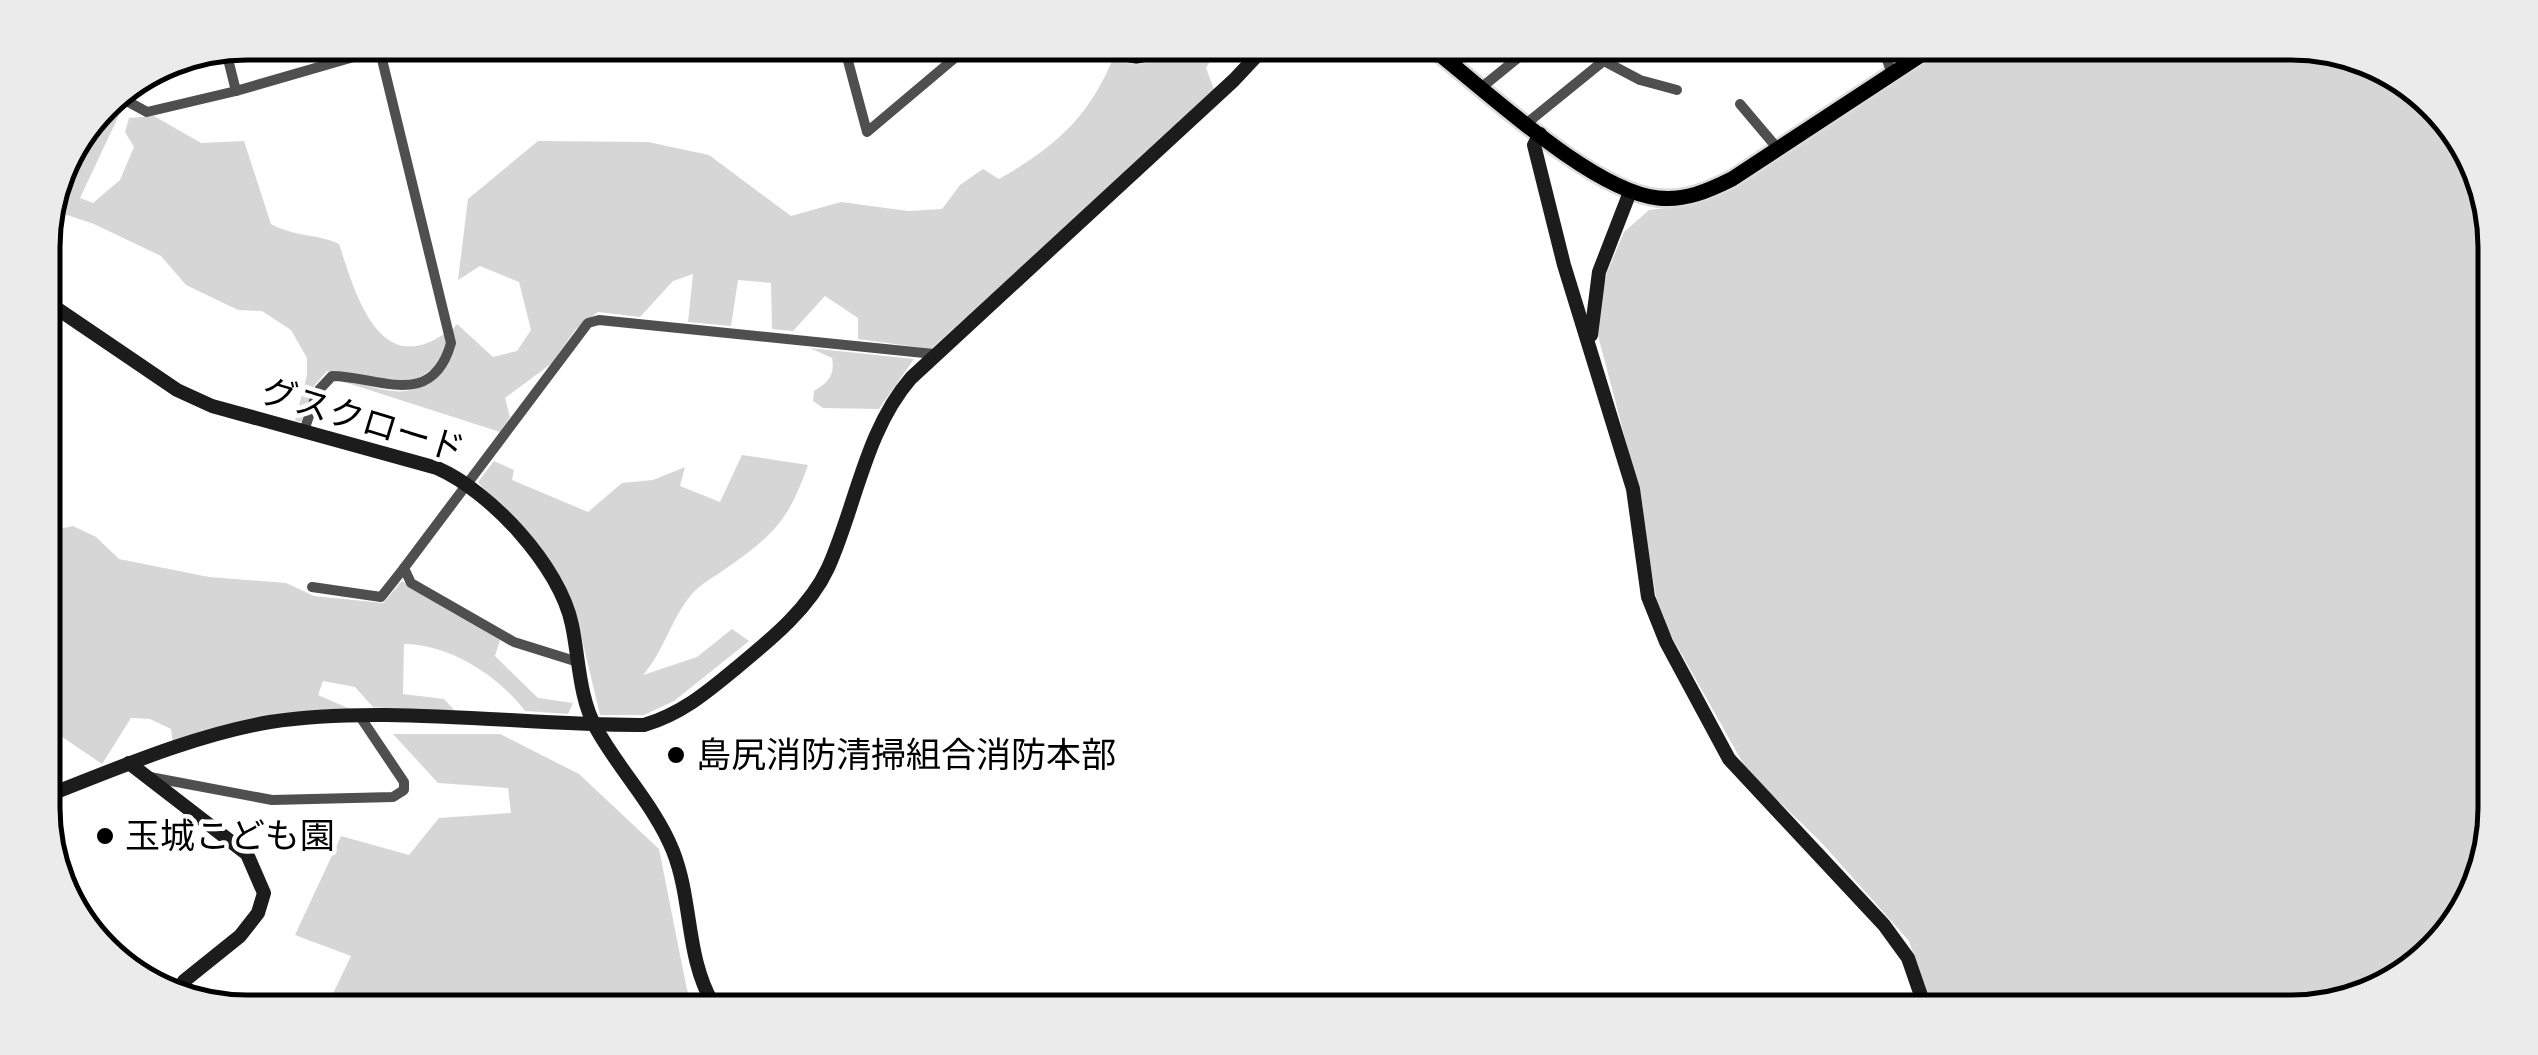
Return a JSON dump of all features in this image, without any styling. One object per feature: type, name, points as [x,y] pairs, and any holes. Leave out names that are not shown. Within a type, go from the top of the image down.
[{"type":"main road","points":[[1447,60],[1534,128],[1630,192],[1658,198],[1706,192],[1913,60]]},
{"type":"street","points":[[129,102],[147,112],[236,91],[334,60]]},
{"type":"street","points":[[304,431],[317,392],[332,376],[407,387],[437,371],[452,344],[381,60]]},
{"type":"street","points":[[848,60],[868,132],[953,60]]},
{"type":"street","points":[[60,792],[270,722],[361,718],[644,725],[688,707],[749,658],[812,596],[827,570],[891,404],[934,354],[1253,60]]},
{"type":"street","points":[[1454,65],[1459,60]]},
{"type":"street","points":[[1482,87],[1515,60]]},
{"type":"street","points":[[1677,90],[1640,80],[1604,60],[1534,128],[1534,145],[1564,265],[1633,489],[1648,597],[1666,642],[1729,759],[1884,926],[1908,958],[1921,995]]},
{"type":"street","points":[[1887,60],[1892,74]]},
{"type":"street","points":[[229,61],[236,91]]},
{"type":"street","points":[[1740,104],[1778,149]]},
{"type":"street","points":[[1590,340],[1599,272],[1630,192]]},
{"type":"street","name":"グスクロード","points":[[60,311],[177,390],[212,406],[437,468],[468,482],[501,514],[553,580],[572,622],[594,726],[672,849],[696,968],[709,995]]},
{"type":"street","points":[[312,586],[381,597],[588,324],[599,320],[934,354]]},
{"type":"street","points":[[404,568],[411,582],[514,642],[578,662]]},
{"type":"street","points":[[134,769],[272,800],[392,797],[404,790],[404,782],[361,718]]},
{"type":"street","points":[[134,769],[248,854],[264,894],[258,914],[240,936],[183,983]]},
{"type":"shaded area","points":[[1211,60],[1206,68],[1215,92],[931,349],[858,339],[858,318],[825,296],[793,331],[772,329],[771,283],[738,280],[731,326],[688,322],[693,274],[673,281],[640,317],[598,312],[575,330],[552,363],[505,398],[510,417],[500,432],[335,379],[396,391],[427,384],[449,361],[452,330],[457,324],[493,357],[517,351],[531,330],[519,282],[480,266],[458,280],[468,199],[538,141],[648,142],[709,155],[791,216],[841,202],[908,211],[942,209],[960,185],[983,169],[999,179],[1052,144],[1091,100],[1112,61]]},
{"type":"shaded area","points":[[1929,60],[2315,62],[2374,79],[2405,99],[2439,133],[2464,175],[2472,199],[2478,247],[2478,820],[2459,891],[2432,931],[2405,956],[2363,981],[2303,995],[1927,995],[1909,941],[1820,841],[1748,772],[1659,614],[1636,480],[1596,328],[1607,272],[1624,232],[1649,210],[1686,206],[1739,186]]},
{"type":"shaded area","points":[[117,113],[80,198],[93,203],[120,180],[134,147],[125,132],[129,118],[154,116],[201,143],[244,141],[271,224],[339,244],[362,305],[386,338],[402,346],[421,345],[444,334],[448,345],[437,366],[409,384],[327,371],[314,386],[301,422],[295,421],[307,375],[307,358],[291,330],[262,311],[238,310],[186,285],[161,256],[64,214],[66,199],[79,164]]},
{"type":"shaded area","points":[[810,348],[914,359],[879,409],[823,408],[813,401],[814,391],[830,378],[832,358]]},
{"type":"shaded area","points":[[742,455],[808,465],[778,524],[758,545],[691,595],[643,675],[697,657],[732,629],[749,641],[674,701],[644,715],[600,715],[575,610],[553,569],[478,482],[494,461],[514,470],[512,480],[588,512],[622,483],[653,480],[685,467],[680,486],[720,502]]},
{"type":"shaded area","points":[[73,526],[96,537],[119,559],[209,577],[286,583],[314,596],[383,603],[402,581],[500,640],[495,656],[538,698],[573,703],[568,714],[525,711],[472,664],[421,645],[404,644],[403,694],[444,699],[457,713],[373,707],[355,687],[323,681],[318,695],[350,709],[173,744],[171,729],[150,719],[131,718],[102,764],[60,735],[60,529]]},
{"type":"shaded area","points":[[393,734],[500,734],[579,774],[659,849],[690,995],[332,995],[351,956],[295,935],[341,836],[409,855],[439,818],[511,813],[508,788],[438,783]]},
{"type":"place","name":"島尻消防清掃組合消防本部","points":[[676,755]]},
{"type":"place","name":"玉城こども園","points":[[105,836]]}]
